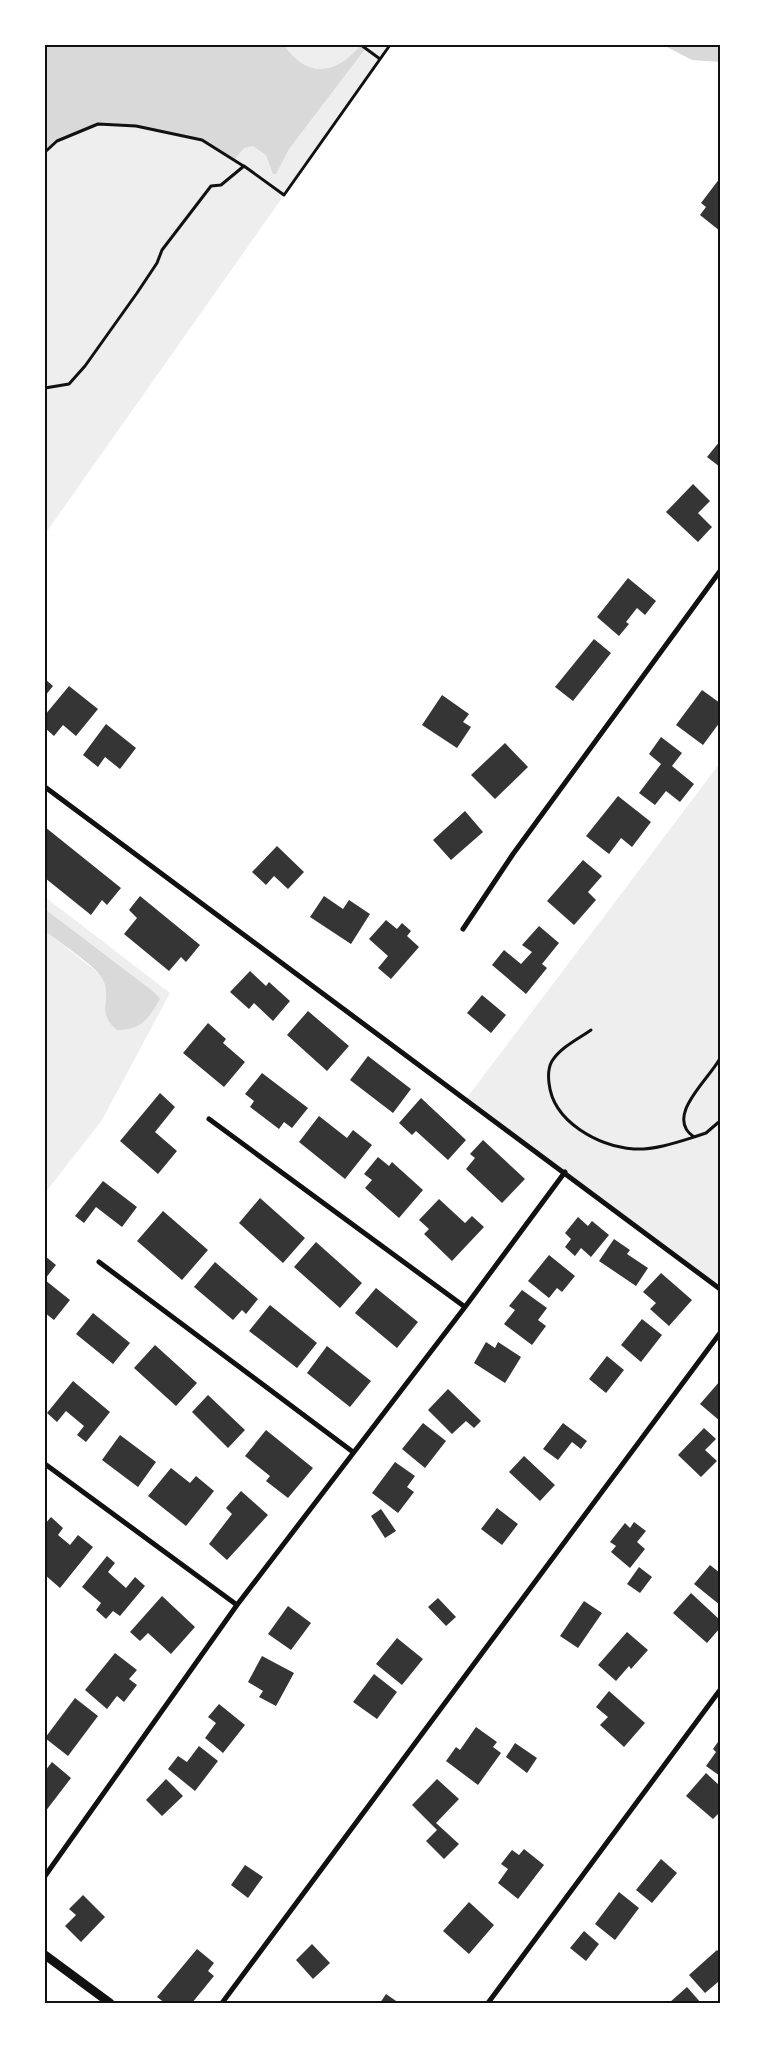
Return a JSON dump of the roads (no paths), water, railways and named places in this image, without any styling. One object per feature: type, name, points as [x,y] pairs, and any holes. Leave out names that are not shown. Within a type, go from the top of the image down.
[{"type":"street","points":[[463,929],[513,854],[720,571]]},
{"type":"street","points":[[45,788],[565,1172],[720,1289]]},
{"type":"street","points":[[209,1119],[466,1308]]},
{"type":"street","points":[[45,1876],[237,1605],[353,1452],[466,1308],[565,1172]]},
{"type":"street","points":[[99,1262],[353,1452]]},
{"type":"street","points":[[222,2003],[720,1333]]},
{"type":"street","points":[[45,1464],[237,1605]]},
{"type":"street","points":[[488,2003],[720,1690]]},
{"type":"street","points":[[45,1955],[110,2003]]}]
